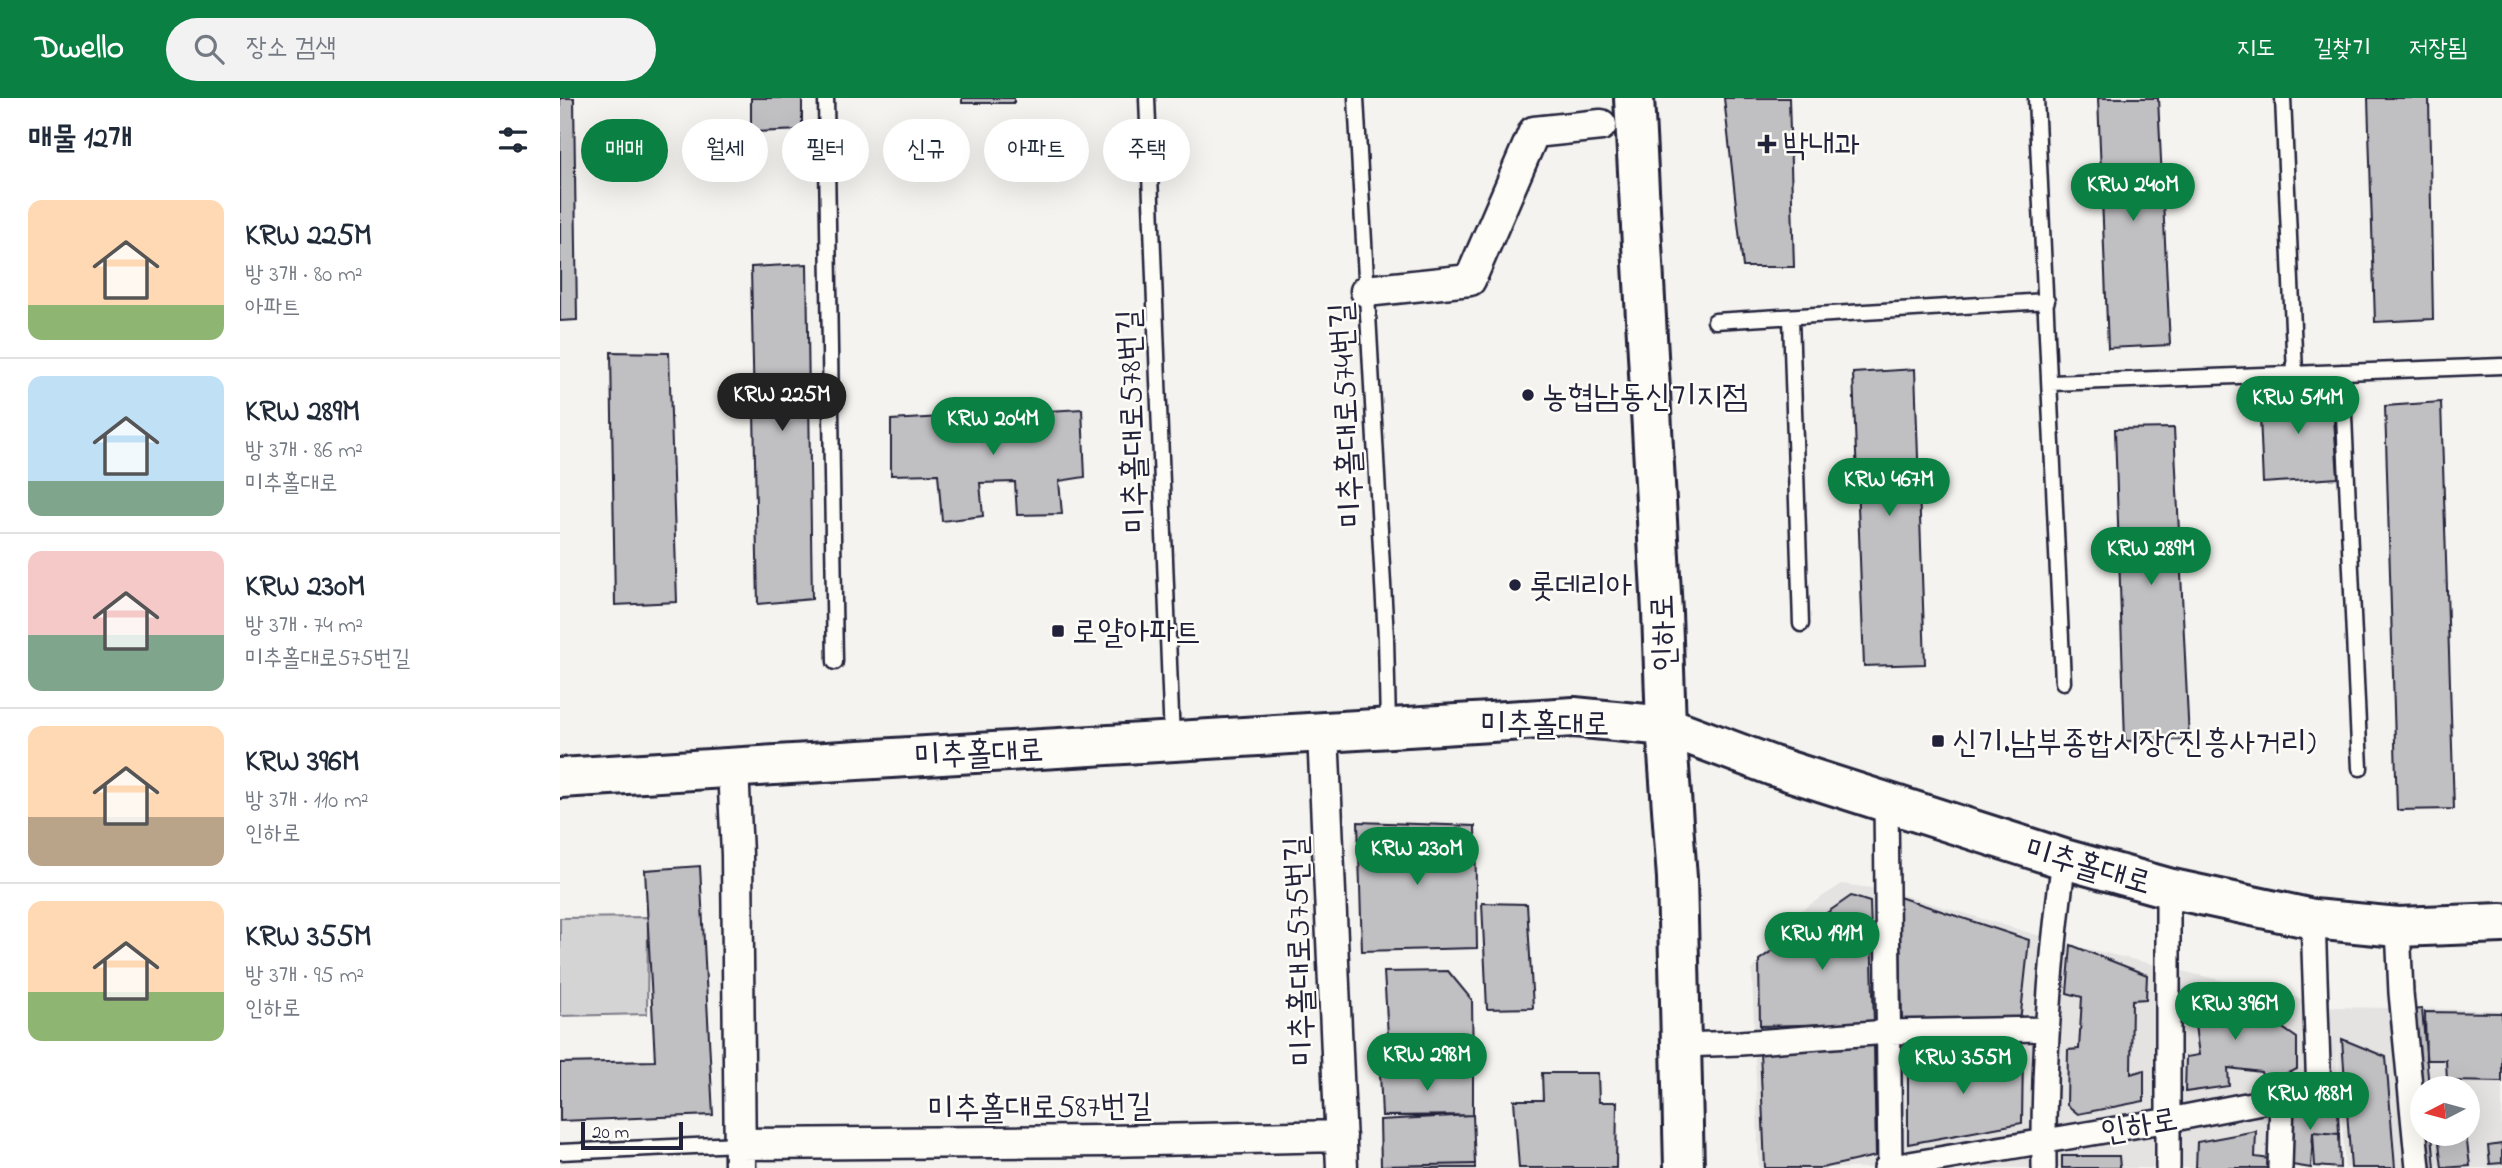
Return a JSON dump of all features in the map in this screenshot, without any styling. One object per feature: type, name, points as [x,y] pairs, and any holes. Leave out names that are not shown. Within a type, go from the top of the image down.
[{"type":"main road","name":"인하로","points":[[1634,98],[1666,726],[1677,878],[1684,1168]]},
{"type":"main road","name":"미추홀대로","points":[[560,778],[1574,717],[1666,726],[1773,766],[2064,859],[2168,888],[2314,919],[2398,927],[2502,923]]},
{"type":"street","points":[[1366,291],[1470,280],[1534,132],[1601,125]]},
{"type":"street","name":"미추홀대로575번길","points":[[1323,732],[1342,1168]]},
{"type":"street","points":[[733,767],[737,855],[739,1156]]},
{"type":"street","points":[[1886,801],[1889,1168]]},
{"type":"street","points":[[2044,1168],[2047,1029],[2054,930],[2064,859]]},
{"type":"street","points":[[2168,888],[2168,1168]]},
{"type":"street","name":"인하로","points":[[1889,1168],[2169,1120],[2282,1097],[2319,1096],[2314,919]]},
{"type":"street","points":[[2398,927],[2401,993],[2418,1168]]},
{"type":"street","points":[[1681,1045],[1888,1032],[2047,1029]]},
{"type":"street","points":[[2280,1168],[2282,1097]]},
{"type":"street","name":"미추홀대로587번길","points":[[739,1156],[1092,1141],[1341,1136]]},
{"type":"lane","points":[[826,98],[835,662]]},
{"type":"lane","name":"미추홀대로578번길","points":[[1147,98],[1172,741]]},
{"type":"lane","name":"미추홀대로574번길","points":[[1356,98],[1386,638],[1388,728]]},
{"type":"lane","points":[[2036,98],[2063,682]]},
{"type":"lane","points":[[2283,98],[2295,374]]},
{"type":"lane","points":[[1715,321],[2047,301]]},
{"type":"lane","points":[[1791,317],[1801,624]]},
{"type":"lane","points":[[2051,383],[2502,366]]},
{"type":"lane","points":[[2342,372],[2360,768]]},
{"type":"lane","points":[[560,1152],[739,1156]]},
{"type":"shaded area","points":[[1842,884],[1886,890],[2071,945],[2335,1007],[2502,1010],[2502,1168],[2345,1168],[2337,1040],[2340,1168],[1759,1168],[1752,970],[1800,911]]},
{"type":"shaded area","points":[[648,917],[647,1014],[560,1016],[560,918]]},
{"type":"building","points":[[560,98],[574,98],[577,320],[560,321]]},
{"type":"building","points":[[751,98],[802,98],[802,119],[782,119],[782,131],[768,131],[768,119],[751,119]]},
{"type":"building","points":[[962,98],[1014,98],[1014,103],[962,103]]},
{"type":"building","points":[[1724,98],[1789,98],[1794,267],[1743,267]]},
{"type":"building","points":[[2098,98],[2158,98],[2170,345],[2108,348]]},
{"type":"building","points":[[2368,98],[2429,98],[2433,319],[2375,322]]},
{"type":"building","points":[[807,264],[812,599],[758,604],[751,267]]},
{"type":"building","points":[[611,352],[669,353],[677,602],[615,605]]},
{"type":"building","points":[[1915,369],[1925,664],[1864,666],[1853,373]]},
{"type":"building","points":[[2332,389],[2338,478],[2263,483],[2259,394]]},
{"type":"building","points":[[2441,402],[2454,809],[2397,810],[2385,406]]},
{"type":"building","points":[[1082,409],[1085,477],[1059,481],[1062,514],[1017,515],[1015,482],[980,483],[983,516],[942,521],[938,474],[891,475],[891,420]]},
{"type":"building","points":[[2174,428],[2189,740],[2125,741],[2115,429]]},
{"type":"building","points":[[1358,822],[1475,826],[1477,948],[1362,951]]},
{"type":"building","points":[[700,866],[713,1115],[560,1121],[560,1063],[655,1061],[645,870]]},
{"type":"building","points":[[1851,896],[1870,902],[1874,1023],[1760,1026],[1759,960]]},
{"type":"building","points":[[1899,897],[2029,940],[2020,1022],[1902,1020]]},
{"type":"building","points":[[1482,903],[1527,904],[1533,1008],[1487,1009]]},
{"type":"building","points":[[2071,945],[2147,975],[2146,999],[2132,1000],[2131,1074],[2144,1070],[2144,1101],[2078,1114],[2067,1105],[2068,1050],[2079,1049],[2082,997],[2067,993]]},
{"type":"building","points":[[1448,971],[1472,1000],[1473,1068],[1390,1068],[1384,972]]},
{"type":"building","points":[[2190,988],[2232,993],[2297,1038],[2297,1069],[2264,1083],[2261,1072],[2228,1068],[2229,1086],[2185,1092],[2186,1057],[2199,1055]]},
{"type":"building","points":[[2422,1009],[2428,1076],[2410,1076],[2410,1146],[2433,1146],[2435,1168],[2406,1168],[2397,1011]]},
{"type":"building","points":[[2425,1012],[2502,1013],[2502,1082],[2480,1082],[2480,1076],[2447,1076],[2446,1060],[2426,1060]]},
{"type":"building","points":[[2342,1039],[2386,1057],[2395,1168],[2351,1168]]},
{"type":"building","points":[[1874,1044],[1876,1156],[1822,1168],[1765,1168],[1760,1051]]},
{"type":"building","points":[[1951,1049],[1970,1049],[1971,1063],[1991,1062],[2023,1054],[2022,1123],[1908,1144],[1908,1059],[1934,1055],[1935,1067],[1951,1065]]},
{"type":"building","points":[[1473,1068],[1473,1115],[1382,1116],[1380,1072]]},
{"type":"building","points":[[1542,1073],[1598,1073],[1599,1102],[1617,1102],[1616,1168],[1519,1168],[1514,1100],[1543,1100]]},
{"type":"building","points":[[2293,1109],[2338,1111],[2339,1134],[2313,1132],[2311,1168],[2292,1165]]},
{"type":"building","points":[[1473,1115],[1475,1164],[1381,1166],[1380,1120]]},
{"type":"building","points":[[2256,1131],[2255,1157],[2270,1159],[2270,1168],[2196,1168],[2197,1142]]},
{"type":"building","points":[[2313,1132],[2339,1134],[2340,1168],[2315,1166]]},
{"type":"building","points":[[2502,1144],[2502,1163],[2490,1164],[2488,1146]]},
{"type":"building","points":[[2439,1146],[2468,1146],[2470,1166],[2442,1168]]},
{"type":"building","points":[[2062,1156],[2119,1156],[2120,1168],[2062,1168]]},
{"type":"building","points":[[1475,1164],[1475,1168],[1381,1168],[1381,1166]]},
{"type":"place","name":"박내과","points":[[1767,144]]},
{"type":"place","name":"농협남동신기지점","points":[[1528,395]]},
{"type":"place","name":"롯데리아","points":[[1515,585]]},
{"type":"place","name":"로얄아파트","points":[[1058,631]]},
{"type":"place","name":"신기.남부종합시장(진흥사거리)","points":[[1938,741]]}]
